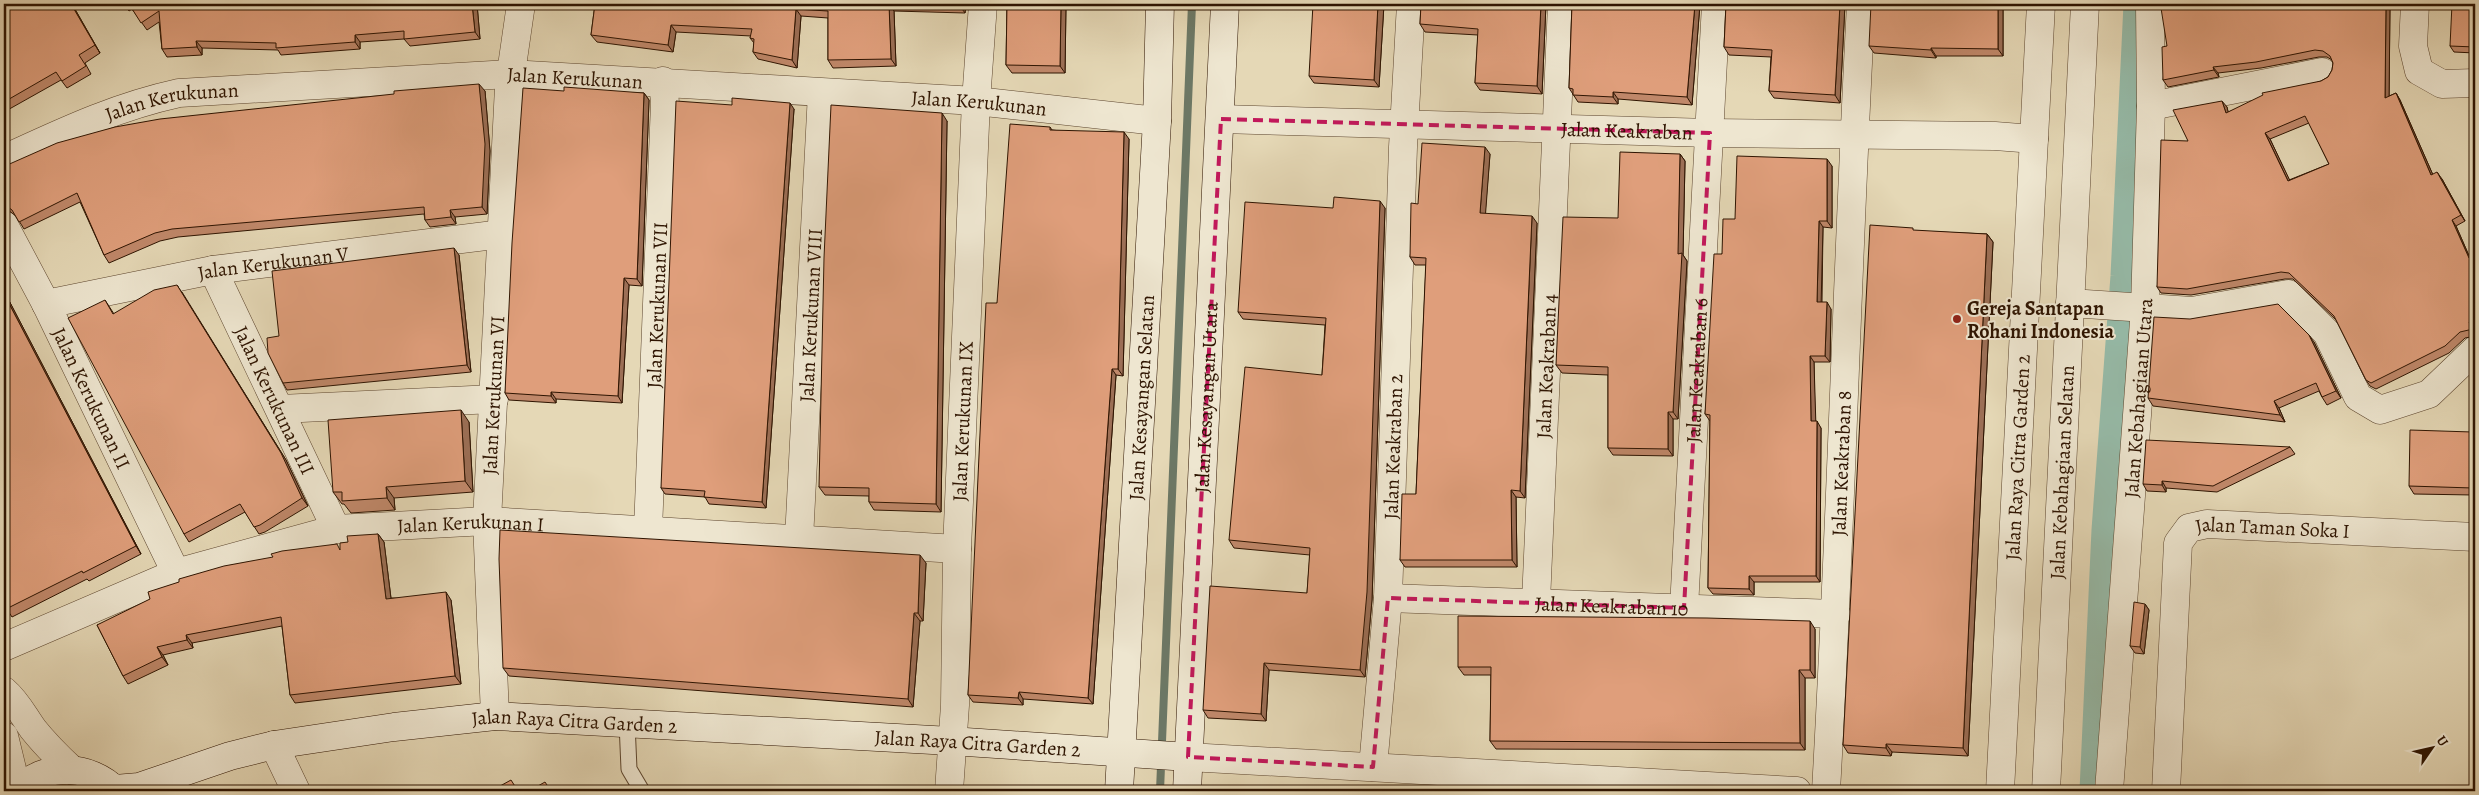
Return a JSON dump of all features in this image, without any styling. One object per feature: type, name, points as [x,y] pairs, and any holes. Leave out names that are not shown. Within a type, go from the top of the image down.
[{"type":"street","name":"Jalan Kerukunan VI","points":[[495,716],[487,521],[510,74],[521,4]]},
{"type":"street","name":"Jalan Kerukunan IX","points":[[949,791],[955,705],[957,549],[976,101],[983,4]]},
{"type":"street","name":"Jalan Kesayangan Selatan","points":[[1119,791],[1123,752],[1157,121],[1160,4]]},
{"type":"street","name":"Jalan Kesayangan Utara","points":[[1187,791],[1184,757],[1221,118],[1225,4]]},
{"type":"street","name":"Jalan Keakraban 2","points":[[1373,768],[1388,598],[1404,125],[1411,4]]},
{"type":"street","name":"Jalan Keakraban 4","points":[[1536,602],[1562,4]]},
{"type":"street","name":"Jalan Keakraban 6","points":[[1684,608],[1716,4]]},
{"type":"street","name":"Jalan Keakraban 8","points":[[1826,791],[1836,614],[1854,135],[1861,4]]},
{"type":"street","name":"Jalan Raya Citra Garden 2","points":[[2000,791],[2041,4]]},
{"type":"street","name":"Jalan Kebahagiaan Selatan","points":[[2046,791],[2085,4]]},
{"type":"street","name":"Jalan Kebahagiaan Utara","points":[[2109,791],[2145,308],[2150,106],[2150,4]]},
{"type":"street","points":[[2415,4],[2413,46],[2419,71],[2442,84],[2475,83]]},
{"type":"street","points":[[2150,106],[2322,72]]},
{"type":"street","name":"Jalan Kerukunan","points":[[4,159],[96,117],[138,102],[179,93],[510,74],[663,81],[822,93],[976,101],[1157,121]]},
{"type":"street","name":"Jalan Kerukunan VII","points":[[648,530],[665,103],[663,81]]},
{"type":"street","name":"Jalan Kerukunan VIII","points":[[799,539],[822,93]]},
{"type":"street","name":"Jalan Keakraban","points":[[1221,118],[1710,133],[1995,136],[2034,139]]},
{"type":"street","name":"Jalan Kerukunan II","points":[[4,225],[46,304],[176,573]]},
{"type":"street","name":"Jalan Kerukunan V","points":[[46,304],[213,270],[502,234]]},
{"type":"street","name":"Jalan Kerukunan III","points":[[213,270],[336,529]]},
{"type":"street","points":[[2070,303],[2192,311],[2288,294],[2327,332],[2358,397],[2380,410],[2429,394],[2475,350]]},
{"type":"street","points":[[280,409],[494,399]]},
{"type":"street","name":"Jalan Kerukunan I","points":[[4,647],[176,573],[336,529],[487,521],[957,549]]},
{"type":"street","name":"Jalan Taman Soka I","points":[[2166,791],[2178,543],[2189,528],[2206,524],[2475,537]]},
{"type":"street","name":"Jalan Keakraban 10","points":[[1388,598],[1836,614]]},
{"type":"street","points":[[4,691],[17,702],[32,727],[50,750],[72,770]]},
{"type":"street","name":"Jalan Raya Citra Garden 2","points":[[116,790],[158,784],[230,756],[274,745],[394,727],[495,716],[1797,791]]},
{"type":"street","points":[[4,736],[12,769],[13,791]]},
{"type":"street","points":[[274,745],[296,791]]},
{"type":"street","points":[[18,791],[29,782],[49,772],[72,770],[95,776],[116,790]]},
{"type":"lane","points":[[627,723],[628,769],[642,791]]},
{"type":"highlighted area","points":[[1221,119],[1710,133],[1684,608],[1388,598],[1373,767],[1188,757]]},
{"type":"building","points":[[4,4],[71,4],[95,45],[79,55],[86,66],[62,81],[56,72],[4,102]]},
{"type":"building","points":[[129,4],[472,4],[475,32],[404,39],[404,31],[355,35],[355,42],[276,48],[276,43],[196,41],[197,47],[162,49],[159,11],[141,23]]},
{"type":"building","points":[[595,4],[889,4],[891,59],[828,60],[828,11],[796,9],[792,60],[753,52],[754,39],[750,38],[752,29],[671,25],[668,45],[591,35]]},
{"type":"building","points":[[889,4],[960,4],[960,6]]},
{"type":"building","points":[[1007,4],[1061,4],[1060,66],[1006,65]]},
{"type":"building","points":[[1313,4],[1378,4],[1374,80],[1309,76]]},
{"type":"building","points":[[1421,4],[1541,4],[1537,86],[1475,83],[1478,29],[1420,24]]},
{"type":"building","points":[[1572,4],[1695,4],[1687,97],[1613,92],[1613,97],[1573,95],[1573,89],[1569,88]]},
{"type":"building","points":[[1726,4],[1840,4],[1835,95],[1769,91],[1772,50],[1724,47]]},
{"type":"building","points":[[1871,4],[1998,4],[1998,49],[1931,48],[1931,50],[1869,46]]},
{"type":"building","points":[[2188,4],[2386,4],[2385,98],[2396,93],[2431,175],[2437,172],[2461,215],[2452,220],[2469,258],[2475,255],[2475,319],[2469,322],[2473,329],[2460,332],[2445,346],[2371,383],[2366,380],[2334,316],[2289,273],[2281,272],[2187,289],[2157,287],[2161,140],[2188,141],[2173,110],[2222,101],[2226,113],[2263,95],[2262,93],[2321,81],[2328,77],[2333,63],[2330,56],[2323,51],[2315,50],[2256,62],[2213,67],[2214,70],[2163,80],[2162,47],[2167,46],[2161,8]],"holes":[[[2305,116],[2329,164],[2288,181],[2265,133]]]},
{"type":"building","points":[[2452,4],[2475,4],[2475,47],[2450,46]]},
{"type":"building","points":[[479,84],[485,144],[482,207],[450,210],[451,217],[425,220],[424,207],[172,229],[155,233],[104,255],[77,193],[19,222],[12,210],[4,204],[4,166],[57,143],[115,127],[160,119],[394,94],[394,91]]},
{"type":"building","points":[[564,87],[644,93],[637,279],[624,278],[618,396],[551,392],[551,396],[505,393],[512,243],[523,88],[564,91]]},
{"type":"building","points":[[732,98],[790,103],[762,502],[704,497],[705,491],[661,488],[676,101],[732,105]]},
{"type":"building","points":[[831,105],[942,113],[936,504],[869,502],[869,488],[819,487],[824,258]]},
{"type":"building","points":[[1010,124],[1050,127],[1050,130],[1124,132],[1118,369],[1112,369],[1088,698],[1019,692],[1018,698],[968,695],[986,303],[997,303]]},
{"type":"building","points":[[1422,143],[1485,147],[1480,213],[1532,216],[1520,491],[1511,490],[1512,560],[1400,560],[1402,494],[1416,494],[1426,258],[1410,257],[1411,203],[1418,204]]},
{"type":"building","points":[[1620,152],[1680,154],[1678,254],[1682,253],[1673,412],[1668,412],[1668,449],[1608,448],[1608,367],[1556,365],[1563,217],[1618,218]]},
{"type":"building","points":[[1737,156],[1827,159],[1827,221],[1819,221],[1817,302],[1827,302],[1825,356],[1810,356],[1811,421],[1817,421],[1816,576],[1749,576],[1749,589],[1708,588],[1710,415],[1705,414],[1714,254],[1722,254],[1723,219],[1735,219]]},
{"type":"building","points":[[1334,197],[1380,201],[1367,592],[1360,670],[1264,663],[1261,714],[1203,710],[1210,586],[1307,593],[1310,548],[1229,540],[1245,367],[1322,375],[1326,318],[1238,312],[1245,202],[1333,208]]},
{"type":"building","points":[[1870,225],[1913,228],[1913,230],[1987,234],[1963,748],[1886,744],[1886,748],[1843,745]]},
{"type":"building","points":[[454,248],[467,365],[283,383],[268,353],[267,338],[279,336],[272,271]]},
{"type":"building","points":[[177,285],[281,453],[302,498],[254,527],[240,504],[184,534],[68,318],[105,300],[113,314],[154,290]]},
{"type":"building","points":[[4,294],[136,546],[6,609],[4,605]]},
{"type":"building","points":[[2278,304],[2309,335],[2336,391],[2322,397],[2316,383],[2274,401],[2280,415],[2148,398],[2154,317],[2190,319]]},
{"type":"building","points":[[461,410],[465,481],[386,487],[387,498],[342,501],[342,492],[333,492],[328,420]]},
{"type":"building","points":[[2410,430],[2472,432],[2472,441],[2475,441],[2475,513],[2472,513],[2473,488],[2409,486]]},
{"type":"building","points":[[2146,440],[2290,447],[2213,486],[2162,481],[2162,485],[2143,484]]},
{"type":"building","points":[[500,530],[920,555],[918,613],[914,613],[908,699],[503,668],[499,559]]},
{"type":"building","points":[[378,534],[386,599],[446,592],[455,676],[290,695],[281,617],[186,635],[187,640],[157,647],[162,657],[123,676],[97,625],[150,599],[148,592],[179,582],[179,579],[224,566],[273,557],[271,554],[282,551],[337,544],[340,550],[340,543],[348,542],[347,536]]},
{"type":"building","points":[[2134,602],[2145,604],[2140,647],[2130,646]]},
{"type":"building","points":[[1458,616],[1707,618],[1810,621],[1810,670],[1799,670],[1800,743],[1490,741],[1491,667],[1458,667]]},
{"type":"building","points":[[511,780],[518,791],[491,791]]},
{"type":"building","points":[[545,782],[551,791],[529,791]]},
{"type":"waterway","points":[[1160,791],[1192,4]]},
{"type":"waterway","points":[[2094,791],[2106,530],[2125,276],[2138,4]]},
{"type":"place","name":"Gereja Santapan Rohani Indonesia","points":[[1957,319]]}]
